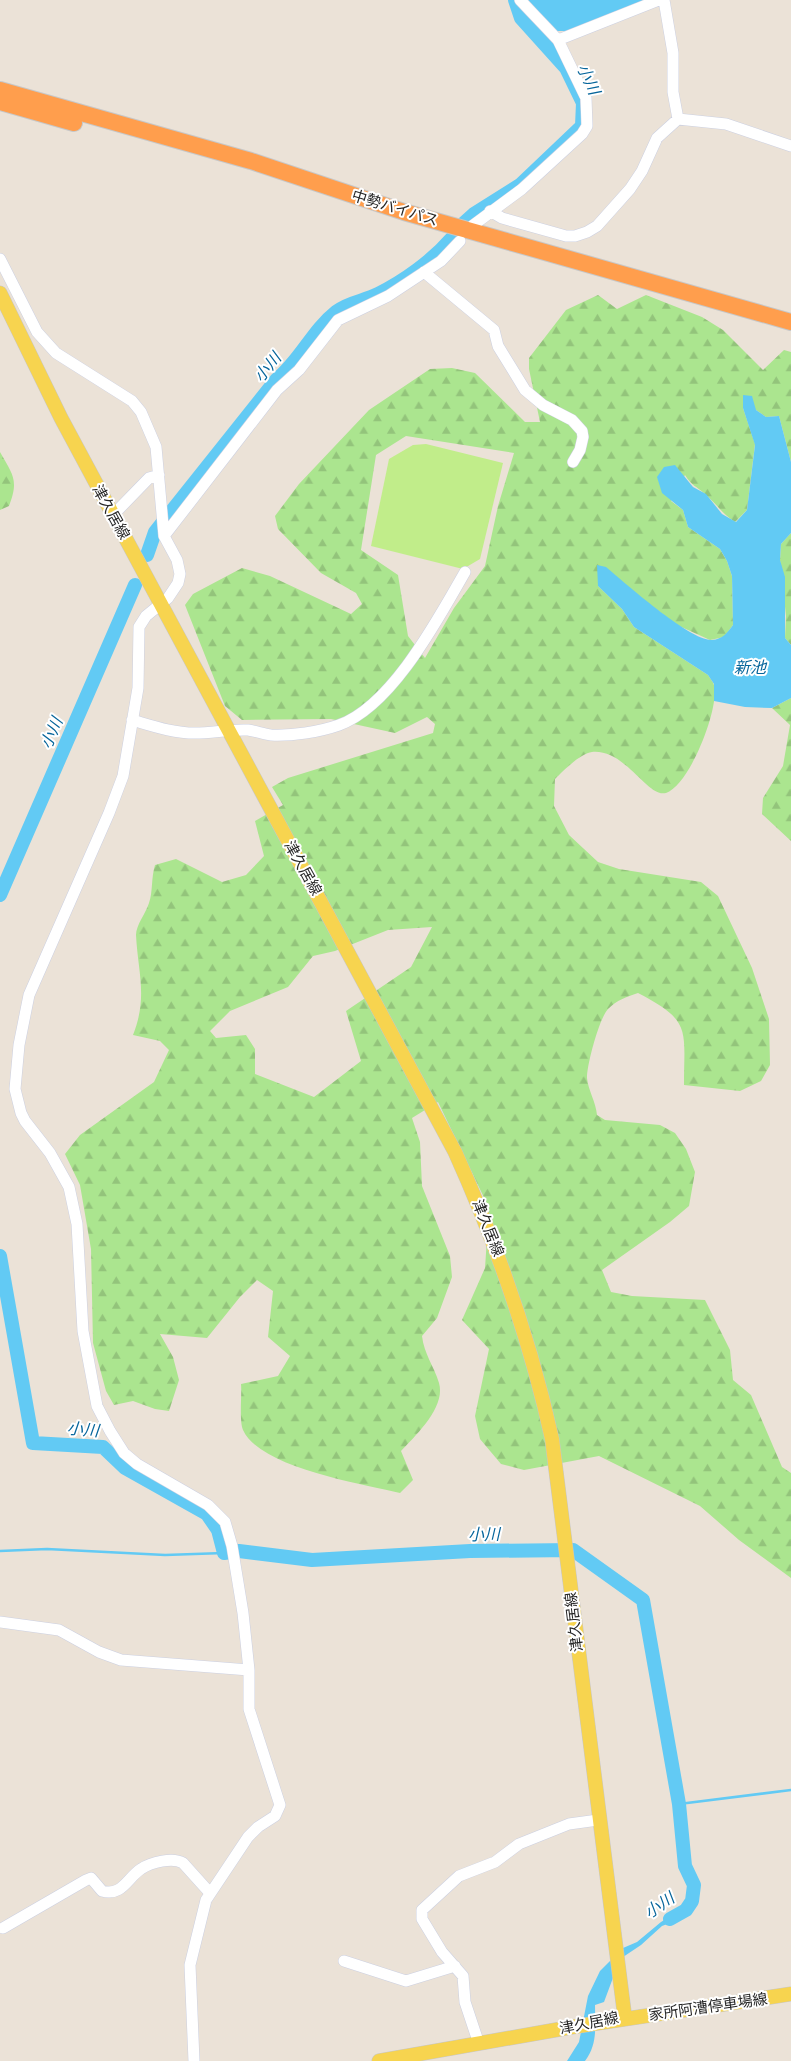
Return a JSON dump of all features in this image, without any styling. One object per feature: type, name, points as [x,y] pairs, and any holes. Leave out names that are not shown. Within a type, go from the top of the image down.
[{"type":"highway","name":"中勢バイパス","points":[[0,90],[251,162],[413,215],[791,322]]},
{"type":"highway","name":"中勢バイパス","points":[[0,102],[772,320],[791,322]]},
{"type":"main road","name":"津久居線","points":[[0,293],[61,418],[455,1152],[489,1228],[513,1295],[543,1400],[553,1448],[598,1820],[624,2013],[610,2021],[379,2061]]},
{"type":"main road","name":"家所阿漕停車場線","points":[[624,2013],[791,1994]]},
{"type":"street","points":[[472,226],[522,189],[586,128],[588,101],[558,40],[520,0]]},
{"type":"street","points":[[558,40],[659,0]]},
{"type":"street","points":[[664,0],[673,53],[673,92],[678,119]]},
{"type":"street","points":[[490,211],[502,218],[566,236],[575,236],[587,232],[597,226],[630,188],[642,171],[657,138],[678,119],[726,124],[791,146]]},
{"type":"street","points":[[163,528],[277,390],[299,370],[338,320],[388,296],[446,256],[460,241]]},
{"type":"street","points":[[0,259],[37,332],[56,353],[132,401],[141,412],[156,447],[163,528],[177,560],[180,574],[178,582],[162,604],[146,616],[139,627],[138,688],[123,776],[110,813],[29,995],[19,1045],[15,1088],[21,1113],[63,1173],[74,1203],[83,1331],[97,1406],[124,1454],[137,1464],[217,1512],[225,1522],[243,1613],[249,1709],[280,1805],[275,1816],[258,1827],[248,1837],[210,1893],[191,1952],[194,2061]]},
{"type":"street","points":[[424,272],[494,330],[498,346],[525,390],[543,405],[572,420],[582,431],[583,437],[580,450],[573,462]]},
{"type":"street","points":[[12,319],[30,318]]},
{"type":"street","points":[[113,515],[149,478],[159,474]]},
{"type":"street","points":[[132,720],[170,731],[197,733],[250,730],[271,735],[304,732],[337,725],[354,718],[367,709],[390,686],[432,628],[465,572]]},
{"type":"street","points":[[0,1622],[58,1630],[99,1652],[121,1660],[248,1670]]},
{"type":"street","points":[[479,2044],[465,2002],[464,1980],[455,1966],[442,1952],[422,1919],[422,1910],[425,1905],[459,1876],[495,1862],[519,1844],[569,1824],[598,1820]]},
{"type":"street","points":[[3,1928],[86,1880],[91,1878],[102,1891],[113,1891],[128,1884],[140,1869],[164,1861],[183,1863],[210,1893]]},
{"type":"street","points":[[344,1961],[406,1981],[455,1966]]},
{"type":"green space","points":[[598,295],[617,309],[646,295],[702,317],[723,330],[763,370],[784,350],[791,352],[791,462],[779,416],[766,417],[756,410],[743,408],[755,444],[747,510],[735,522],[692,484],[685,475],[671,501],[683,510],[688,527],[720,549],[727,561],[732,576],[733,625],[724,637],[710,640],[677,625],[640,597],[598,586],[622,609],[634,627],[708,675],[713,683],[715,696],[708,727],[693,761],[675,787],[666,793],[659,793],[615,758],[604,753],[588,753],[572,763],[555,779],[554,806],[569,835],[598,862],[619,869],[701,882],[718,896],[752,968],[769,1019],[770,1065],[761,1081],[740,1091],[684,1085],[684,1039],[681,1028],[668,1011],[638,993],[618,1001],[605,1014],[594,1042],[587,1078],[597,1115],[605,1120],[660,1125],[675,1133],[686,1149],[695,1172],[689,1206],[670,1222],[602,1270],[611,1292],[632,1296],[705,1300],[730,1350],[733,1380],[751,1395],[782,1467],[791,1473],[791,1578],[739,1540],[700,1506],[599,1456],[524,1470],[501,1464],[480,1439],[475,1416],[489,1349],[462,1320],[485,1268],[489,1208],[438,1102],[412,1118],[420,1142],[422,1186],[450,1256],[452,1277],[437,1318],[422,1336],[425,1349],[439,1383],[438,1402],[428,1420],[401,1451],[413,1480],[400,1493],[339,1479],[290,1464],[270,1455],[253,1443],[243,1430],[241,1420],[241,1384],[278,1376],[290,1356],[268,1337],[273,1291],[257,1280],[240,1297],[207,1338],[160,1334],[173,1357],[179,1380],[169,1411],[155,1409],[133,1401],[114,1405],[106,1391],[93,1343],[91,1249],[80,1185],[65,1154],[80,1135],[154,1082],[169,1050],[160,1041],[133,1035],[138,1021],[141,997],[136,931],[148,907],[155,865],[176,859],[222,882],[246,875],[264,856],[255,821],[283,805],[272,787],[288,778],[433,733],[435,724],[427,717],[395,733],[331,719],[242,720],[225,706],[185,605],[193,594],[242,568],[270,576],[351,614],[362,604],[356,593],[321,573],[278,529],[275,516],[299,484],[369,410],[430,369],[452,368],[475,373],[525,422],[540,422],[529,369],[529,358],[566,310]],"holes":[[[406,436],[514,453],[498,506],[485,566],[454,608],[425,658],[408,636],[398,575],[361,550],[376,455]],[[432,927],[411,967],[346,1011],[361,1061],[314,1097],[255,1074],[255,1049],[246,1035],[216,1038],[210,1031],[230,1011],[288,987],[313,956],[335,951],[388,930]]]},
{"type":"green space","points":[[426,444],[503,463],[480,559],[463,569],[371,546],[389,459],[413,445]]},
{"type":"green space","points":[[0,452],[11,472],[14,490],[9,506],[0,510]]},
{"type":"green space","points":[[791,533],[791,645],[785,638],[786,616],[780,560],[781,544]]},
{"type":"green space","points":[[791,698],[791,841],[762,814],[763,798],[783,766],[790,725],[772,708]]},
{"type":"water","points":[[528,0],[645,0],[571,31],[556,31]]},
{"type":"water","name":"新池","points":[[743,395],[752,396],[756,410],[766,417],[779,416],[791,462],[791,533],[781,544],[780,560],[785,577],[785,638],[791,645],[791,698],[772,708],[745,707],[714,701],[714,684],[708,675],[634,627],[622,609],[598,586],[597,565],[606,567],[658,610],[702,638],[712,640],[719,638],[731,628],[733,625],[732,576],[727,561],[720,549],[688,527],[683,510],[662,493],[657,477],[664,467],[675,465],[693,487],[706,494],[722,514],[736,522],[747,510],[755,445],[743,408]]},
{"type":"water","points":[[684,1908],[688,1912],[683,1918],[662,1926],[641,1945],[620,1959],[604,2002],[595,2005],[595,2034],[589,2055],[585,2061],[567,2061],[579,2042],[588,1996],[600,1971],[623,1948],[637,1942],[661,1922]]},
{"type":"waterway","name":"小川","points":[[464,223],[474,214],[520,185],[582,126],[583,103],[566,68],[521,18],[515,0]]},
{"type":"waterway","name":"小川","points":[[147,555],[155,532],[276,380],[292,364],[320,328],[341,309],[378,294],[408,277],[451,239]]},
{"type":"waterway","name":"小川","points":[[0,895],[135,585]]},
{"type":"waterway","name":"小川","points":[[0,1256],[33,1443],[103,1447],[125,1468],[207,1514],[218,1530],[224,1553],[239,1551],[312,1560],[470,1551],[573,1550],[643,1600],[679,1804],[685,1866],[694,1885],[692,1901],[686,1910],[670,1919]]},
{"type":"waterway","points":[[0,1551],[47,1549],[165,1555],[224,1553]]},
{"type":"waterway","points":[[679,1804],[791,1790]]}]
